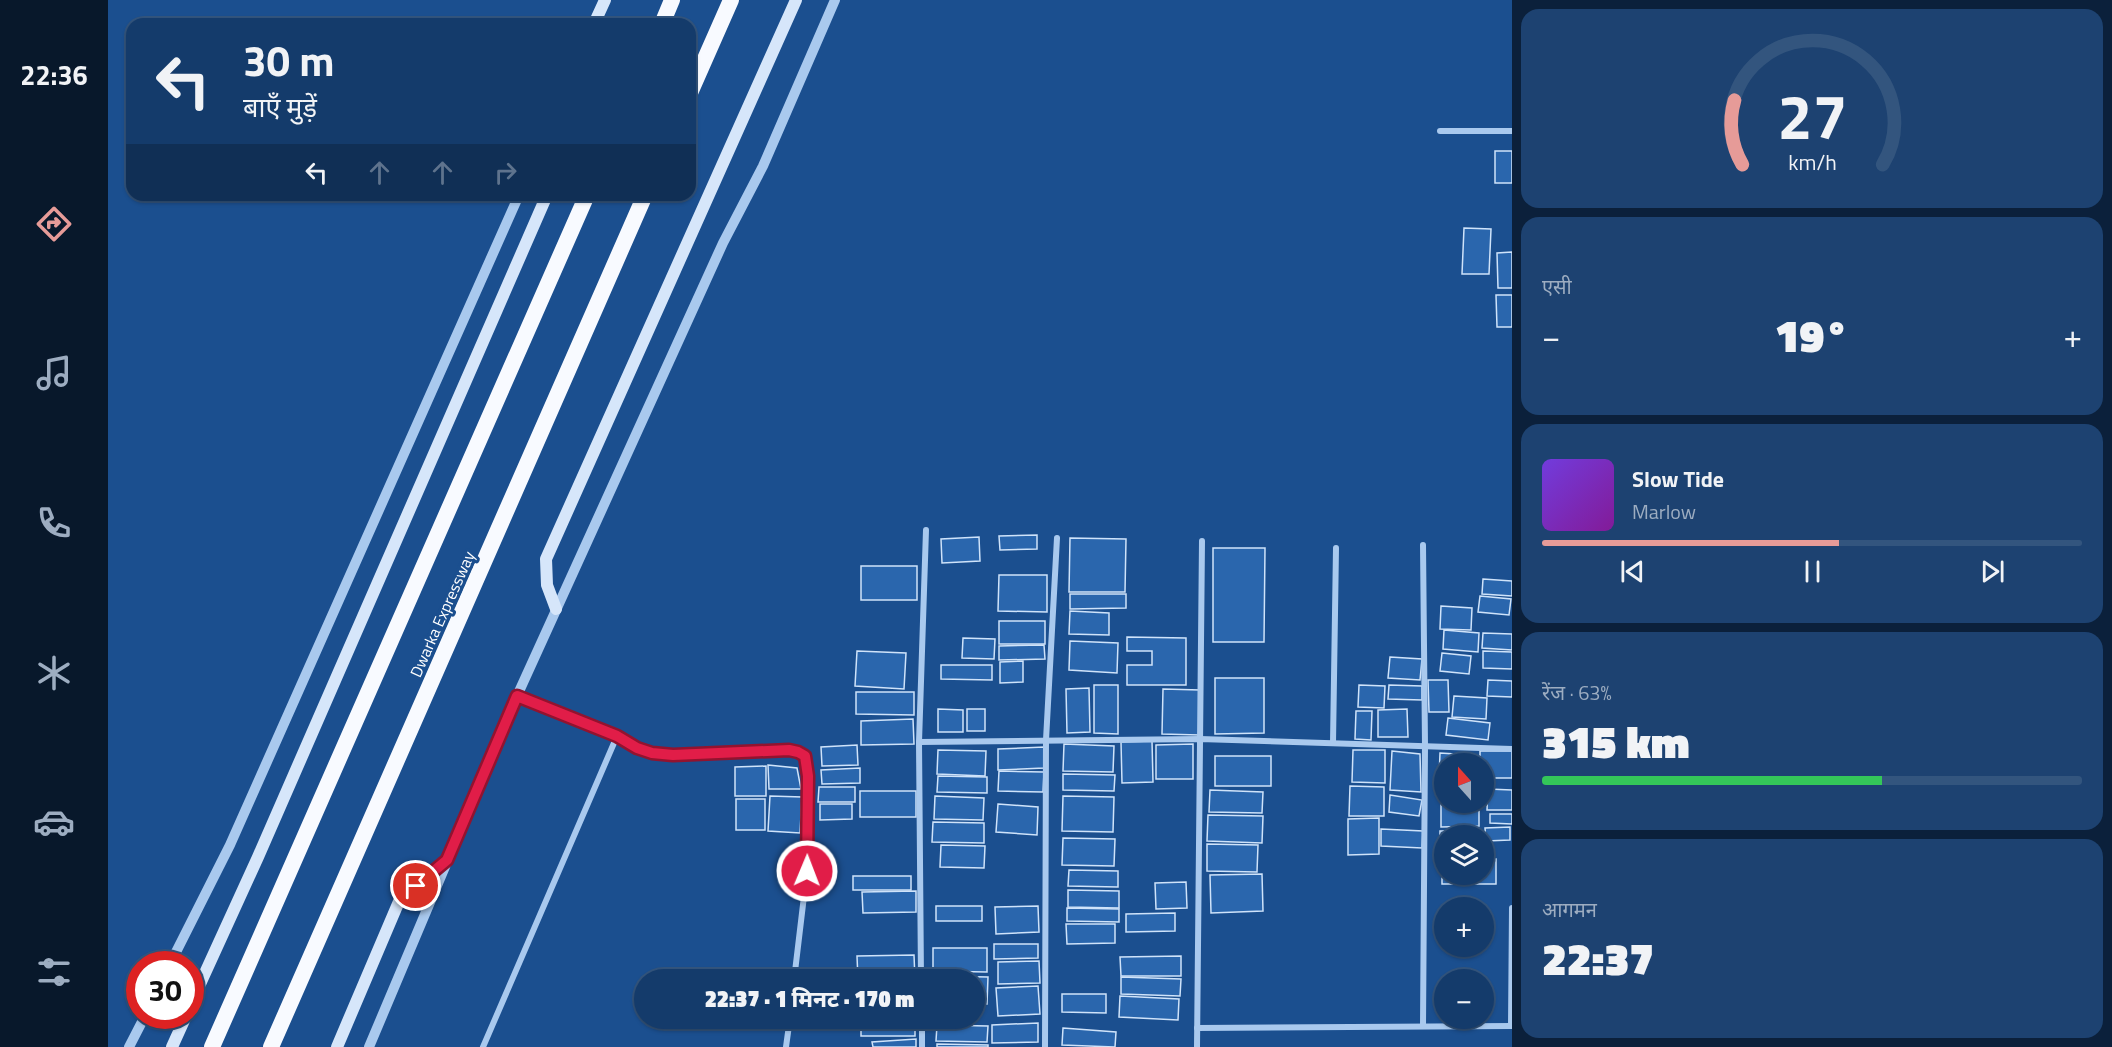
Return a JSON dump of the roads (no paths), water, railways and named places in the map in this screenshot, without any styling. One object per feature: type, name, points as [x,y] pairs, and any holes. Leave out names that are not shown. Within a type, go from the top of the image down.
[{"type":"highway","points":[[664,18],[672,0]]},
{"type":"highway","points":[[696,79],[731,0]]},
{"type":"highway","points":[[212,1047],[583,201]]},
{"type":"highway","name":"Dwarka Expressway","points":[[271,1047],[642,201]]},
{"type":"main road","points":[[597,18],[605,0]]},
{"type":"main road","points":[[556,609],[547,585],[546,559],[796,0]]},
{"type":"main road","points":[[204,975],[273,824],[544,201]]},
{"type":"main road","points":[[337,1047],[400,899],[447,860]]},
{"type":"main road","points":[[172,1047],[180,1029]]},
{"type":"street","points":[[369,1047],[517,696],[723,243],[763,166],[835,0]]},
{"type":"street","points":[[1440,131],[1512,131]]},
{"type":"street","points":[[177,951],[230,845],[516,201]]},
{"type":"street","points":[[921,969],[919,742],[926,530]]},
{"type":"street","points":[[1045,1047],[1046,740],[1057,538]]},
{"type":"street","points":[[1197,1047],[1202,542]]},
{"type":"street","points":[[1423,545],[1425,746],[1423,1026]]},
{"type":"street","points":[[1333,743],[1336,548]]},
{"type":"street","points":[[517,696],[617,736],[637,748],[652,753],[673,755],[789,750],[805,756],[808,776],[807,871],[795,969]]},
{"type":"street","points":[[483,1047],[617,736]]},
{"type":"street","points":[[919,742],[1200,739],[1512,749]]},
{"type":"street","points":[[1197,1028],[1512,1026],[1512,908]]},
{"type":"street","points":[[129,1047],[138,1029]]},
{"type":"street","points":[[786,1047],[788,1029]]},
{"type":"street","points":[[922,1029],[922,1047]]}]
